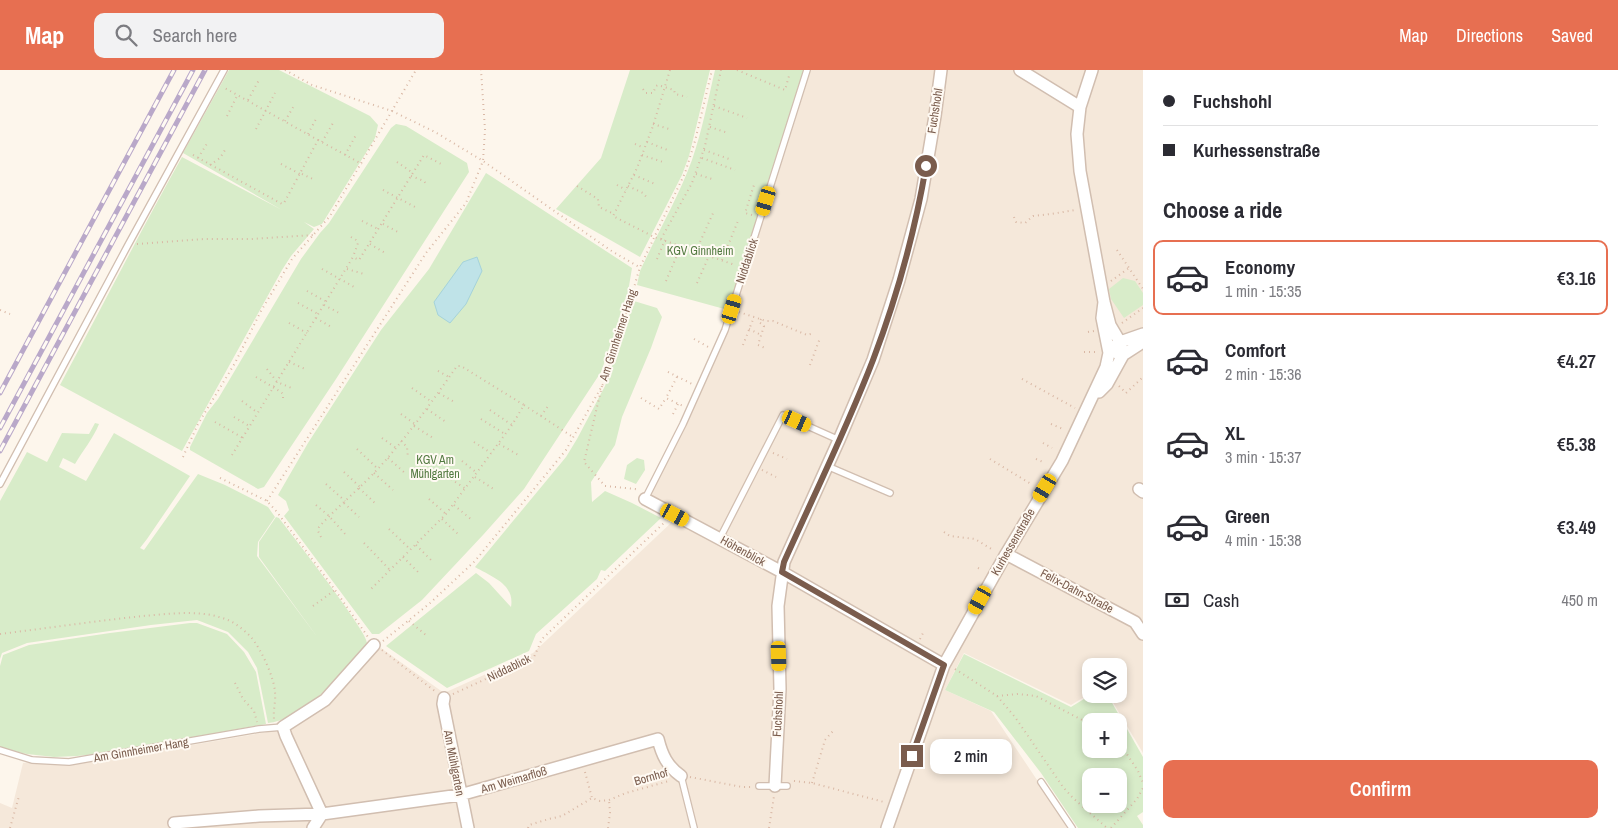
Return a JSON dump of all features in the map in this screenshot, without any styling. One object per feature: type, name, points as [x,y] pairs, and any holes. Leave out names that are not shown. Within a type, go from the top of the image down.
[{"type":"street","name":"Fuchshohl","points":[[774,792],[780,689],[778,606],[784,562],[873,360],[899,280],[921,199],[941,70]]},
{"type":"street","points":[[1020,70],[1080,107]]},
{"type":"street","name":"Kurhessenstraße","points":[[1092,70],[1080,107],[1077,134],[1080,171],[1104,302],[1110,325],[1120,342],[1123,355],[1107,384],[1092,399]]},
{"type":"street","name":"Kurhessenstraße","points":[[887,828],[948,666],[1006,554],[1062,461],[1106,367],[1102,318],[1104,302]]},
{"type":"street","points":[[1104,353],[1120,342],[1143,334]]},
{"type":"street","points":[[1104,353],[1123,355],[1143,342]]},
{"type":"street","name":"Höhenblick","points":[[645,499],[782,572],[948,666]]},
{"type":"street","name":"Felix-Dahn-Straße","points":[[1006,554],[1139,619],[1143,634]]},
{"type":"street","points":[[314,828],[322,814],[283,727],[325,700],[374,645]]},
{"type":"street","name":"Am Mühlgarten","points":[[444,698],[443,704],[468,828]]},
{"type":"street","name":"Am Weimarfloß","points":[[174,823],[259,816],[322,814],[460,795],[658,739],[662,754],[671,769],[681,776]]},
{"type":"lane","points":[[0,484],[224,70]]},
{"type":"lane","name":"Niddablick","points":[[645,499],[690,410],[732,309],[807,70]]},
{"type":"lane","points":[[720,538],[783,415],[839,440]]},
{"type":"lane","points":[[827,466],[890,493]]},
{"type":"lane","name":"Am Ginnheimer Hang","points":[[0,750],[32,760],[69,762],[259,729],[283,727]]},
{"type":"lane","points":[[681,776],[694,828]]},
{"type":"lane","points":[[1041,782],[1072,828]]},
{"type":"lane","points":[[759,786],[774,792],[787,786]]},
{"type":"path","points":[[285,70],[312,85],[392,111],[434,132],[483,161],[610,250],[640,267]]},
{"type":"path","points":[[183,457],[198,424],[235,363],[261,311],[292,259],[330,216],[416,70]]},
{"type":"path","points":[[267,502],[426,253],[466,203],[483,161],[485,130],[481,70]]},
{"type":"path","points":[[614,214],[645,149],[670,70]]},
{"type":"path","name":"Am Ginnheimer Hang","points":[[374,645],[409,622],[475,561],[566,450],[603,384],[640,267],[678,189],[691,157],[712,70]]},
{"type":"path","points":[[661,239],[692,183],[704,150],[721,70]]},
{"type":"path","points":[[737,70],[785,90],[789,76]]},
{"type":"path","points":[[248,101],[259,80]]},
{"type":"path","points":[[216,85],[362,164]]},
{"type":"path","points":[[643,88],[646,93],[653,93],[658,85],[674,90],[675,94],[687,97]]},
{"type":"path","points":[[256,129],[275,93]]},
{"type":"path","points":[[227,116],[238,96]]},
{"type":"path","points":[[284,121],[295,104]]},
{"type":"path","points":[[714,106],[747,118]]},
{"type":"path","points":[[308,134],[317,117]]},
{"type":"path","points":[[322,142],[333,123]]},
{"type":"path","points":[[653,124],[672,130]]},
{"type":"path","points":[[710,127],[728,133]]},
{"type":"path","points":[[345,155],[356,135]]},
{"type":"path","points":[[193,155],[282,204],[318,140]]},
{"type":"path","points":[[198,158],[208,142]]},
{"type":"path","points":[[647,142],[670,151]]},
{"type":"path","points":[[635,144],[645,149]]},
{"type":"path","points":[[210,165],[220,158],[225,150]]},
{"type":"path","points":[[704,150],[729,158]]},
{"type":"path","points":[[353,257],[359,260],[424,155],[443,165]]},
{"type":"path","points":[[642,155],[663,162]]},
{"type":"path","points":[[701,158],[735,170]]},
{"type":"path","points":[[397,162],[413,172]]},
{"type":"path","points":[[281,164],[315,180]]},
{"type":"path","points":[[695,174],[715,180]]},
{"type":"path","points":[[634,175],[655,184]]},
{"type":"path","points":[[411,176],[424,181],[426,184]]},
{"type":"path","points":[[617,185],[626,190]]},
{"type":"path","points":[[753,216],[745,213],[754,185]]},
{"type":"path","points":[[577,186],[598,199],[599,207],[654,237],[737,264]]},
{"type":"path","points":[[628,186],[642,193],[648,199]]},
{"type":"path","points":[[383,190],[416,208]]},
{"type":"path","points":[[1014,217],[1016,222],[1025,223],[1033,216],[1078,209]]},
{"type":"path","points":[[696,251],[714,211]]},
{"type":"path","points":[[362,221],[378,229]]},
{"type":"path","points":[[722,260],[738,222]]},
{"type":"path","points":[[382,223],[398,232]]},
{"type":"path","points":[[128,245],[204,239],[314,235]]},
{"type":"path","points":[[232,455],[353,257],[358,243],[351,238]]},
{"type":"path","points":[[657,259],[665,240]]},
{"type":"path","points":[[667,256],[672,243]]},
{"type":"path","points":[[369,244],[385,253]]},
{"type":"path","points":[[666,282],[680,246]]},
{"type":"path","points":[[1117,250],[1143,289]]},
{"type":"path","points":[[698,282],[709,256]]},
{"type":"path","points":[[322,268],[356,288]]},
{"type":"path","points":[[1107,284],[1129,268]]},
{"type":"path","points":[[346,269],[364,274]]},
{"type":"path","points":[[307,291],[326,302]]},
{"type":"path","points":[[298,303],[318,314]]},
{"type":"path","points":[[324,305],[341,314]]},
{"type":"path","points":[[1122,323],[1143,308]]},
{"type":"path","points":[[732,309],[773,321],[807,335],[811,334]]},
{"type":"path","points":[[0,310],[10,314]]},
{"type":"path","points":[[743,345],[754,317]]},
{"type":"path","points":[[316,318],[333,328]]},
{"type":"path","points":[[761,319],[759,322],[764,326],[758,345],[765,348]]},
{"type":"path","points":[[289,323],[307,333]]},
{"type":"path","points":[[749,329],[761,335]]},
{"type":"path","points":[[810,365],[820,338]]},
{"type":"path","points":[[694,339],[716,351]]},
{"type":"path","points":[[1084,352],[1104,353]]},
{"type":"path","points":[[289,362],[305,369]]},
{"type":"path","points":[[321,537],[318,531],[319,527],[388,458],[439,393],[457,366],[461,366],[573,437]]},
{"type":"path","points":[[267,369],[277,382],[294,389]]},
{"type":"path","points":[[438,372],[449,377]]},
{"type":"path","points":[[668,372],[692,384]]},
{"type":"path","points":[[256,377],[281,392],[283,399]]},
{"type":"path","points":[[641,398],[659,408],[677,377]]},
{"type":"path","points":[[1117,384],[1126,392],[1143,377]]},
{"type":"path","points":[[1022,379],[1075,408]]},
{"type":"path","points":[[603,384],[584,462],[604,486],[635,488],[641,492],[645,499]]},
{"type":"path","points":[[412,388],[432,402]]},
{"type":"path","points":[[439,393],[456,403]]},
{"type":"path","points":[[666,398],[690,410]]},
{"type":"path","points":[[242,402],[258,413]]},
{"type":"path","points":[[673,414],[678,404]]},
{"type":"path","points":[[369,591],[454,505],[506,434],[524,405]]},
{"type":"path","points":[[541,416],[548,406]]},
{"type":"path","points":[[427,409],[446,422]]},
{"type":"path","points":[[490,410],[512,425]]},
{"type":"path","points":[[401,414],[433,438]]},
{"type":"path","points":[[234,418],[250,426]]},
{"type":"path","points":[[481,419],[506,434]]},
{"type":"path","points":[[215,422],[243,438]]},
{"type":"path","points":[[1050,424],[1063,429]]},
{"type":"path","points":[[382,438],[396,448]]},
{"type":"path","points":[[401,441],[407,447],[408,458]]},
{"type":"path","points":[[474,442],[492,453]]},
{"type":"path","points":[[1043,443],[1052,448]]},
{"type":"path","points":[[499,444],[520,456]]},
{"type":"path","points":[[356,449],[378,468]]},
{"type":"path","points":[[765,450],[787,459]]},
{"type":"path","points":[[388,458],[406,473]]},
{"type":"path","points":[[990,459],[1031,484]]},
{"type":"path","points":[[1036,459],[1043,462]]},
{"type":"path","points":[[462,461],[477,473]]},
{"type":"path","points":[[756,468],[776,477]]},
{"type":"path","points":[[344,472],[377,505]]},
{"type":"path","points":[[374,473],[393,490]]},
{"type":"path","points":[[475,477],[494,490]]},
{"type":"path","points":[[220,478],[267,502],[295,535],[374,645],[444,698]]},
{"type":"path","points":[[451,479],[466,489]]},
{"type":"path","points":[[326,484],[359,517]]},
{"type":"path","points":[[429,499],[446,514]]},
{"type":"path","points":[[316,505],[330,516],[346,535]]},
{"type":"path","points":[[454,505],[473,521]]},
{"type":"path","points":[[442,519],[459,535]]},
{"type":"path","name":"Niddablick","points":[[444,698],[534,657],[542,639],[667,519]]},
{"type":"path","points":[[389,528],[411,550]]},
{"type":"path","points":[[944,532],[950,536],[974,539],[993,550]]},
{"type":"path","points":[[364,543],[390,570]]},
{"type":"path","points":[[416,545],[433,562]]},
{"type":"path","points":[[403,558],[419,573]]},
{"type":"path","points":[[978,568],[982,570]]},
{"type":"path","points":[[314,606],[336,590]]},
{"type":"path","points":[[0,634],[123,618],[170,614],[205,614],[220,617],[242,629],[259,650],[275,686],[274,719],[283,727]]},
{"type":"path","points":[[409,622],[426,636]]},
{"type":"path","points":[[919,640],[924,633]]},
{"type":"path","points":[[948,666],[997,696],[1016,717],[1063,787],[1107,828]]},
{"type":"path","points":[[235,683],[243,699],[254,711],[259,729]]},
{"type":"path","points":[[997,696],[1018,694],[1036,696],[1082,720]]},
{"type":"path","points":[[812,783],[825,740],[833,731]]},
{"type":"path","points":[[1127,754],[1143,783]]},
{"type":"path","points":[[582,760],[592,798]]},
{"type":"path","points":[[681,776],[742,787]]},
{"type":"path","name":"Bornhof","points":[[609,800],[681,776]]},
{"type":"path","points":[[787,786],[795,781],[812,783],[884,802]]},
{"type":"path","points":[[1111,828],[1137,799],[1143,788]]},
{"type":"path","points":[[769,828],[774,792]]},
{"type":"path","points":[[10,828],[18,796]]},
{"type":"path","points":[[592,798],[600,801],[609,800],[608,828]]},
{"type":"path","points":[[528,828],[529,825],[562,816],[592,798]]},
{"type":"shaded area","points":[[811,70],[1143,70],[1143,753],[1127,726],[1127,713],[1119,713],[1113,703],[1127,703],[1127,658],[1082,658],[1082,698],[1071,705],[964,653],[945,690],[991,711],[1069,828],[0,828],[0,803],[12,808],[23,763],[140,754],[290,728],[378,646],[444,693],[533,653],[673,521],[650,496],[695,403],[734,313]]},
{"type":"green space","points":[[229,70],[279,70],[370,116],[378,125],[375,138],[322,224],[314,227],[304,222],[314,229],[291,256],[282,270],[182,451],[60,385],[182,157],[282,210],[183,153]]},
{"type":"green space","name":"KGV Ginnheim","points":[[630,70],[710,70],[689,156],[682,175],[640,257],[556,209],[601,158]]},
{"type":"green space","name":"KGV Ginnheim","points":[[715,70],[804,70],[728,310],[637,285],[640,271],[674,202],[692,160],[702,127]]},
{"type":"green space","points":[[396,124],[406,126],[467,163],[469,172],[336,379],[264,487],[258,489],[190,450],[190,447],[207,413],[218,399],[301,259],[329,223],[391,128]]},
{"type":"green space","name":"KGV Am Mühlgarten","points":[[486,173],[632,268],[627,298],[601,372],[524,489],[422,600],[379,634],[372,634],[284,516],[289,510],[286,501],[278,495],[308,443],[381,330],[429,269]]},
{"type":"green space","points":[[1123,278],[1135,281],[1143,293],[1143,305],[1124,318],[1111,299],[1109,289]]},
{"type":"green space","points":[[634,301],[657,308],[662,317],[622,417],[615,445],[591,482],[592,502],[605,491],[661,518],[605,571],[601,570],[597,579],[536,634],[529,651],[447,688],[386,646],[476,573],[489,583],[511,607],[511,599],[506,587],[495,578],[475,567],[566,457],[577,439],[605,386]]},
{"type":"green space","points":[[95,423],[99,424],[97,429],[75,464],[63,458],[59,467],[86,481],[114,433],[190,476],[140,548],[144,550],[198,474],[225,485],[268,507],[275,517],[258,542],[257,556],[318,638],[259,557],[259,542],[276,517],[279,518],[343,603],[364,635],[367,643],[360,657],[347,669],[344,669],[329,687],[310,703],[290,716],[268,723],[257,668],[248,652],[228,632],[197,620],[27,643],[2,653],[0,659],[0,501],[27,452],[47,462],[62,433],[89,434]]},
{"type":"green space","points":[[637,458],[644,460],[645,470],[636,484],[624,479],[627,465]]},
{"type":"green space","points":[[197,623],[227,634],[244,652],[256,672],[266,724],[114,752],[77,756],[54,757],[0,748],[0,666],[3,655],[29,645]]},
{"type":"green space","points":[[964,654],[1071,707],[1082,700],[1082,703],[1112,703],[1118,713],[1082,713],[1082,758],[1127,758],[1127,729],[1143,757],[1143,812],[1137,816],[1143,828],[1078,828],[1041,773],[994,712],[945,690]]},
{"type":"water","points":[[477,257],[482,271],[466,304],[450,323],[438,315],[434,302],[463,262]]},
{"type":"railway","points":[[0,393],[174,70]]},
{"type":"railway","points":[[0,428],[193,70]]},
{"type":"railway","points":[[0,451],[205,70]]},
{"type":"route","points":[[912,756],[944,665],[782,572],[784,562],[873,360],[899,280],[921,199],[926,166]]}]
